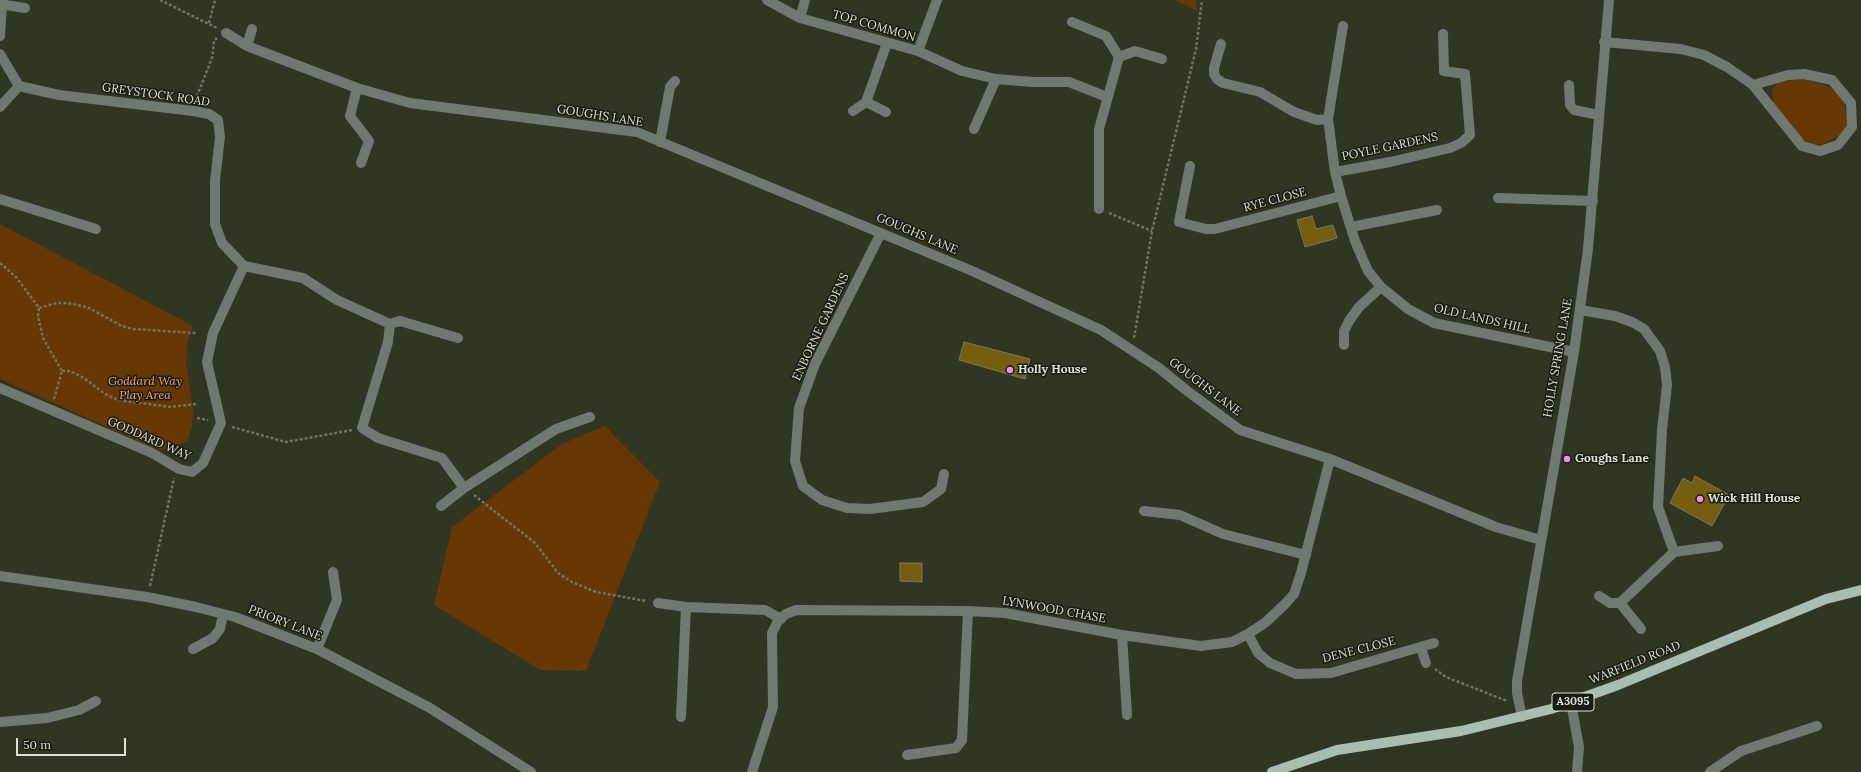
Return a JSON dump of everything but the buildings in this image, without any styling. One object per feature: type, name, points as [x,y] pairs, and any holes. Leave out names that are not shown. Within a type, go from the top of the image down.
[{"type":"main road","name":"WARFIELD ROAD","points":[[1272,772],[1337,750],[1461,731],[1522,717],[1571,703],[1826,599],[1861,590]]},
{"type":"street","name":"TOP COMMON","points":[[767,0],[800,18],[918,52],[962,70],[996,79],[1033,82],[1069,82],[1107,97]]},
{"type":"street","points":[[800,18],[806,0]]},
{"type":"street","name":"TOP COMMON","points":[[918,52],[937,0]]},
{"type":"street","name":"HOLLY SPRING LANE","points":[[1522,717],[1517,693],[1517,681],[1580,310],[1593,201],[1608,0]]},
{"type":"street","points":[[0,36],[1,4],[25,8]]},
{"type":"street","points":[[1072,22],[1106,36],[1119,57],[1099,129],[1098,209]]},
{"type":"street","name":"OLD LANDS HILL","points":[[1343,26],[1328,119],[1335,172],[1341,196],[1368,271],[1382,287],[1408,309],[1434,323],[1574,352]]},
{"type":"street","points":[[247,46],[252,29]]},
{"type":"street","name":"POYLE GARDENS","points":[[1335,172],[1450,148],[1461,143],[1470,135],[1465,74],[1444,71],[1443,34]]},
{"type":"street","name":"GOUGHS LANE","points":[[222,35],[356,88],[410,102],[637,132],[1006,286],[1101,330],[1131,348],[1240,430],[1330,459],[1496,527],[1541,540]]},
{"type":"street","points":[[1604,42],[1681,48],[1704,56],[1727,67],[1754,85],[1802,146],[1820,151],[1838,145],[1852,127],[1851,103],[1832,80],[1804,74],[1788,75],[1754,85]]},
{"type":"street","points":[[853,111],[866,102],[888,43]]},
{"type":"street","points":[[1221,44],[1214,68],[1214,74],[1217,79],[1223,83],[1260,92],[1294,112],[1317,120],[1328,119]]},
{"type":"street","points":[[1119,57],[1135,51],[1162,59]]},
{"type":"street","points":[[0,54],[19,86],[0,107]]},
{"type":"street","points":[[974,130],[996,79]]},
{"type":"street","points":[[660,142],[670,87],[675,81]]},
{"type":"street","points":[[1569,85],[1570,105],[1574,110],[1599,115]]},
{"type":"street","name":"GREYSTOCK ROAD","points":[[19,86],[59,95],[198,112],[209,114],[218,120],[220,137],[214,181],[215,224],[222,243],[244,266]]},
{"type":"street","points":[[356,88],[350,116],[369,141],[361,163]]},
{"type":"street","points":[[866,102],[886,112]]},
{"type":"street","name":"RYE CLOSE","points":[[1190,166],[1179,222],[1206,229],[1215,229],[1341,196]]},
{"type":"street","points":[[1498,198],[1593,201]]},
{"type":"street","points":[[0,199],[96,229]]},
{"type":"street","points":[[1351,227],[1437,210]]},
{"type":"street","name":"ENBORNE GARDENS","points":[[881,233],[815,364],[799,408],[795,461],[803,486],[822,500],[847,508],[870,509],[923,502],[941,489],[944,474]]},
{"type":"street","points":[[244,266],[303,278],[337,300],[390,324],[400,321],[458,338]]},
{"type":"street","name":"GODDARD WAY","points":[[0,388],[152,453],[179,468],[192,472],[204,463],[221,423],[208,362],[213,333],[244,266]]},
{"type":"street","points":[[1344,345],[1344,331],[1349,321],[1359,308],[1382,287]]},
{"type":"street","points":[[1580,310],[1615,316],[1632,322],[1644,329],[1660,351],[1665,366],[1667,385],[1662,430],[1658,507],[1674,552]]},
{"type":"street","points":[[390,324],[388,342],[362,428],[378,438],[442,458],[464,488]]},
{"type":"street","points":[[441,506],[464,488],[556,429],[590,416]]},
{"type":"street","name":"LYNWOOD CHASE","points":[[780,619],[796,610],[968,611],[1005,613],[1122,635],[1201,646],[1232,642],[1248,634],[1266,622],[1286,604],[1294,594],[1306,555],[1330,459]]},
{"type":"street","points":[[1144,511],[1180,515],[1223,534],[1306,555]]},
{"type":"street","points":[[1599,596],[1610,603],[1620,603],[1674,552],[1718,546]]},
{"type":"street","points":[[317,649],[337,600],[333,572]]},
{"type":"street","name":"PRIORY LANE","points":[[0,576],[147,597],[223,614],[317,649],[430,708],[531,772]]},
{"type":"street","points":[[658,603],[686,607],[765,610],[780,619],[772,633],[773,707],[752,772]]},
{"type":"street","points":[[1620,603],[1641,629]]},
{"type":"street","points":[[681,717],[686,607]]},
{"type":"street","points":[[907,755],[956,748],[962,740],[968,611]]},
{"type":"street","points":[[193,649],[213,638],[220,629],[223,614]]},
{"type":"street","name":"DENE CLOSE","points":[[1248,634],[1258,653],[1270,664],[1296,674],[1331,673],[1434,643]]},
{"type":"street","points":[[1122,635],[1127,715]]},
{"type":"street","points":[[1421,648],[1426,663]]},
{"type":"street","points":[[0,722],[48,718],[78,710],[96,701]]},
{"type":"street","points":[[1571,703],[1579,747],[1577,772]]},
{"type":"street","points":[[1710,772],[1741,751],[1817,726]]},
{"type":"path","points":[[160,0],[209,23],[215,0]]},
{"type":"path","points":[[1131,348],[1152,231],[1196,49],[1202,0]]},
{"type":"path","points":[[196,99],[209,67],[214,42],[222,35]]},
{"type":"path","points":[[1098,209],[1152,231]]},
{"type":"path","points":[[0,263],[17,278],[39,308],[38,316],[43,338],[62,371],[50,410]]},
{"type":"path","points":[[39,308],[57,303],[67,303],[87,307],[122,326],[134,329],[196,333]]},
{"type":"path","points":[[62,371],[70,371],[84,378],[105,394],[118,400],[170,406],[196,404]]},
{"type":"path","points":[[234,428],[286,442],[362,428]]},
{"type":"path","points":[[147,597],[174,478]]},
{"type":"path","points":[[464,488],[536,543],[558,573],[572,582],[596,592],[658,603]]},
{"type":"path","points":[[1426,663],[1446,677],[1507,701]]},
{"type":"green space","points":[[1175,0],[1196,0],[1197,11]]},
{"type":"green space","points":[[1803,79],[1830,87],[1843,98],[1848,123],[1840,135],[1822,145],[1808,144],[1796,134],[1773,105],[1772,91],[1778,82]]},
{"type":"green space","name":"Goddard Way Play Area","points":[[0,224],[193,326],[187,344],[186,363],[193,410],[192,427],[188,440],[176,447],[159,450],[0,379]]},
{"type":"green space","points":[[605,426],[660,482],[586,671],[540,670],[434,605],[452,527],[562,444]]},
{"type":"place","name":"Holly House","points":[[1010,370]]},
{"type":"place","name":"Goughs Lane","points":[[1567,459]]},
{"type":"place","name":"Wick Hill House","points":[[1700,499]]}]
